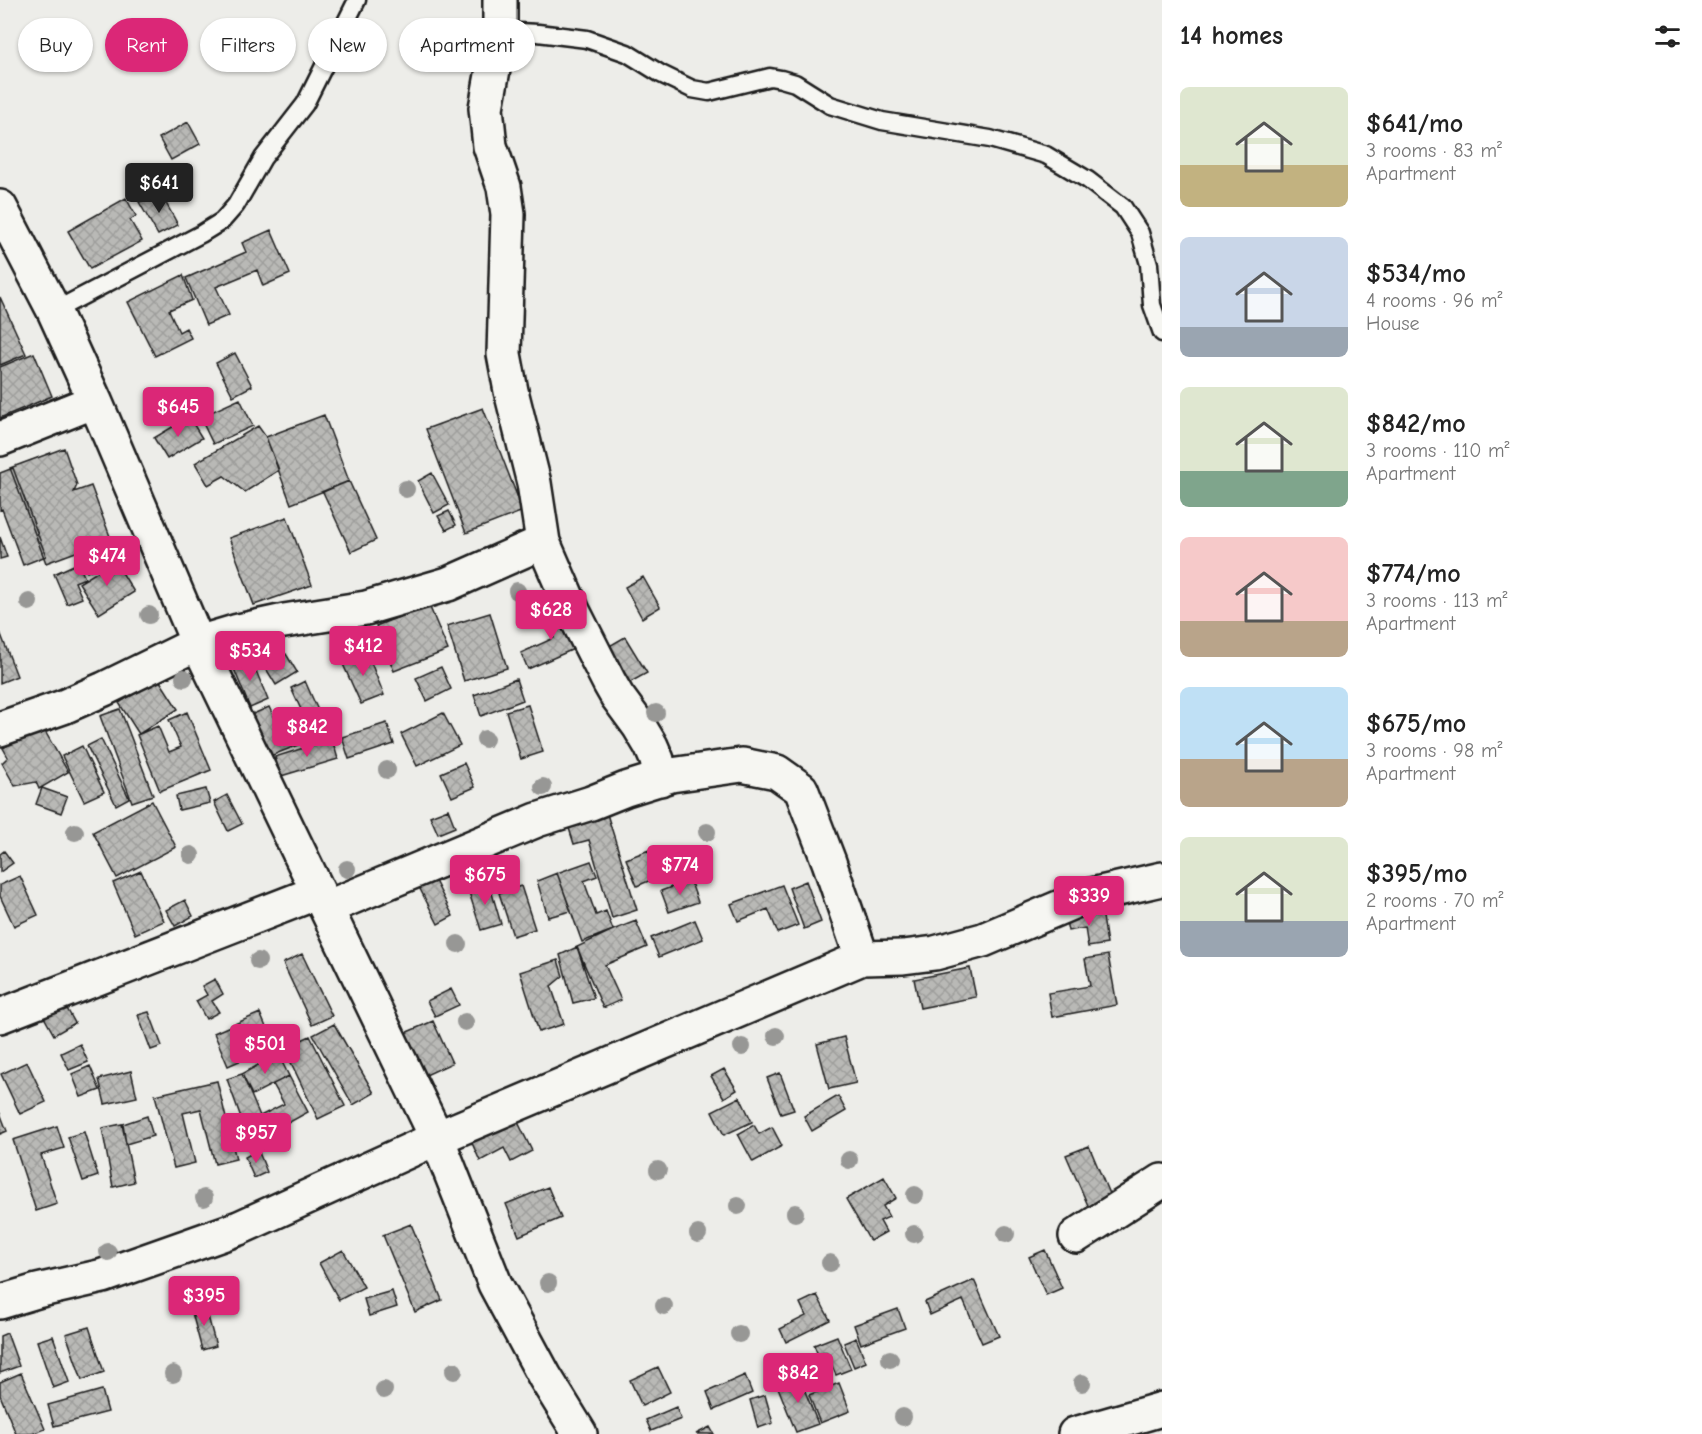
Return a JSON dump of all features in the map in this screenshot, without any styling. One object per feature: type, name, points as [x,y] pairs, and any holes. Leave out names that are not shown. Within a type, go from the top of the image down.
[{"type":"street","points":[[500,16],[486,108],[490,146],[504,187],[508,214],[504,354],[534,483],[543,542],[573,611],[609,682],[651,746],[657,760],[660,779]]},
{"type":"street","points":[[0,207],[54,311],[95,401],[198,643],[437,1138],[495,1284],[545,1377],[580,1434]]},
{"type":"street","points":[[0,439],[95,401]]},
{"type":"street","points":[[0,729],[104,690],[198,643],[250,628],[366,608],[448,584],[543,542]]},
{"type":"street","points":[[0,1016],[626,789],[671,775],[742,765],[777,772],[801,789],[862,958]]},
{"type":"street","points":[[0,1302],[103,1276],[239,1228],[437,1138],[862,958],[903,957],[936,952],[983,940],[1087,896],[1162,879]]},
{"type":"street","points":[[1076,1236],[1162,1182]]},
{"type":"street","points":[[1075,1434],[1162,1409]]},
{"type":"lane","points":[[54,311],[222,221],[236,206],[263,158],[305,104],[357,0]]},
{"type":"lane","points":[[500,16],[587,39],[627,53],[660,74],[692,89],[709,92],[770,77],[781,79],[795,83],[830,105],[872,118],[990,139],[1046,155],[1088,180],[1123,207],[1140,233],[1149,264],[1152,305],[1162,333]]},
{"type":"building","points":[[188,122],[200,144],[171,160],[159,138]]},
{"type":"building","points":[[161,194],[178,225],[158,235],[139,202]]},
{"type":"building","points":[[126,198],[136,216],[130,220],[142,241],[90,269],[68,231]]},
{"type":"building","points":[[271,230],[290,274],[263,286],[257,270],[216,287],[229,315],[206,325],[186,278],[246,252],[242,243]]},
{"type":"building","points":[[183,275],[192,300],[169,310],[179,332],[186,328],[191,338],[155,356],[128,302]]},
{"type":"building","points":[[0,297],[26,354],[0,365]]},
{"type":"building","points":[[34,353],[52,396],[0,418],[0,367]]},
{"type":"building","points":[[235,353],[252,386],[233,396],[216,363]]},
{"type":"building","points":[[240,399],[253,426],[213,444],[200,417]]},
{"type":"building","points":[[483,408],[523,511],[466,533],[426,429]]},
{"type":"building","points":[[324,415],[349,481],[291,504],[266,437]]},
{"type":"building","points":[[189,417],[202,438],[167,459],[154,438]]},
{"type":"building","points":[[258,426],[266,437],[279,470],[245,492],[224,476],[208,485],[195,463]]},
{"type":"building","points":[[64,448],[77,485],[74,492],[91,486],[111,539],[46,563],[10,468]]},
{"type":"building","points":[[13,468],[46,556],[23,565],[2,509],[0,510],[0,473]]},
{"type":"building","points":[[432,473],[449,505],[434,513],[418,481]]},
{"type":"building","points":[[349,481],[376,540],[351,552],[323,492]]},
{"type":"building","points":[[449,511],[456,525],[446,530],[438,516]]},
{"type":"building","points":[[287,517],[312,585],[254,605],[229,538]]},
{"type":"building","points":[[0,537],[7,557],[0,559]]},
{"type":"building","points":[[106,542],[115,559],[87,572],[79,554]]},
{"type":"building","points":[[115,561],[134,592],[99,614],[79,583]]},
{"type":"building","points":[[78,563],[85,578],[75,582],[82,598],[67,604],[54,574]]},
{"type":"building","points":[[643,577],[660,607],[642,618],[625,587]]},
{"type":"building","points":[[429,605],[448,650],[394,671],[376,626]]},
{"type":"building","points":[[557,605],[576,648],[528,669],[521,653],[554,638],[542,612]]},
{"type":"building","points":[[490,613],[507,668],[464,681],[447,626]]},
{"type":"building","points":[[0,632],[17,676],[0,683]]},
{"type":"building","points":[[625,637],[647,673],[627,684],[606,648]]},
{"type":"building","points":[[366,650],[384,695],[361,704],[342,662]]},
{"type":"building","points":[[286,654],[297,672],[276,685],[265,667]]},
{"type":"building","points":[[250,656],[268,700],[250,708],[232,664]]},
{"type":"building","points":[[441,667],[451,689],[427,701],[416,678]]},
{"type":"building","points":[[158,678],[178,709],[139,734],[119,703]]},
{"type":"building","points":[[516,679],[523,700],[481,716],[474,695]]},
{"type":"building","points":[[305,681],[328,733],[268,757],[251,715],[269,707],[280,730],[305,718],[291,688]]},
{"type":"building","points":[[528,705],[543,752],[521,759],[506,711]]},
{"type":"building","points":[[120,709],[153,795],[132,802],[100,716]]},
{"type":"building","points":[[187,712],[211,770],[160,791],[137,735],[158,726],[169,752],[181,747],[169,720]]},
{"type":"building","points":[[443,713],[460,745],[417,766],[401,734]]},
{"type":"building","points":[[387,723],[394,744],[349,759],[342,737]]},
{"type":"building","points":[[42,726],[68,772],[39,789],[36,782],[15,786],[2,763],[8,757],[3,748]]},
{"type":"building","points":[[101,739],[129,798],[116,805],[87,746]]},
{"type":"building","points":[[332,739],[338,759],[281,776],[275,757]]},
{"type":"building","points":[[82,746],[104,792],[84,801],[62,756]]},
{"type":"building","points":[[464,763],[475,787],[452,797],[441,773]]},
{"type":"building","points":[[42,788],[67,797],[61,813],[36,804]]},
{"type":"building","points":[[206,789],[210,803],[179,810],[176,796]]},
{"type":"building","points":[[227,795],[242,824],[228,831],[214,802]]},
{"type":"building","points":[[152,801],[176,847],[117,878],[93,832]]},
{"type":"building","points":[[448,809],[455,827],[438,834],[430,816]]},
{"type":"building","points":[[607,814],[637,910],[612,918],[589,840],[574,844],[568,825]]},
{"type":"building","points":[[649,850],[660,876],[637,886],[626,859]]},
{"type":"building","points":[[4,851],[13,863],[0,872],[0,854]]},
{"type":"building","points":[[591,861],[597,876],[584,881],[596,915],[606,911],[613,930],[582,942],[557,873]]},
{"type":"building","points":[[141,871],[164,921],[135,934],[113,883]]},
{"type":"building","points":[[557,873],[571,911],[548,917],[537,881]]},
{"type":"building","points":[[20,876],[38,915],[14,926],[0,896],[0,885]]},
{"type":"building","points":[[433,877],[453,916],[438,924],[418,885]]},
{"type":"building","points":[[690,880],[698,902],[669,912],[661,891]]},
{"type":"building","points":[[806,881],[821,922],[804,929],[789,888]]},
{"type":"building","points":[[489,883],[501,924],[481,930],[468,889]]},
{"type":"building","points":[[782,885],[798,925],[778,933],[768,909],[738,921],[731,904]]},
{"type":"building","points":[[521,886],[535,929],[513,936],[499,893]]},
{"type":"building","points":[[185,900],[193,916],[175,926],[166,910]]},
{"type":"building","points":[[1102,910],[1107,944],[1088,947],[1085,928],[1068,931],[1065,916]]},
{"type":"building","points":[[695,920],[703,939],[659,957],[651,938]]},
{"type":"building","points":[[636,921],[647,947],[605,965],[621,1000],[603,1008],[577,947]]},
{"type":"building","points":[[577,947],[594,998],[573,1003],[560,955]]},
{"type":"building","points":[[302,954],[332,1016],[312,1025],[283,963]]},
{"type":"building","points":[[1108,955],[1117,1005],[1052,1017],[1048,993],[1090,986],[1085,959]]},
{"type":"building","points":[[558,960],[563,976],[551,986],[564,1024],[539,1032],[520,972]]},
{"type":"building","points":[[970,968],[976,997],[920,1008],[914,979]]},
{"type":"building","points":[[215,979],[223,994],[212,1001],[219,1012],[206,1019],[196,1001],[207,995],[202,986]]},
{"type":"building","points":[[451,989],[459,1005],[435,1016],[427,1001]]},
{"type":"building","points":[[65,1005],[75,1023],[54,1035],[44,1017]]},
{"type":"building","points":[[149,1012],[162,1046],[151,1050],[138,1015]]},
{"type":"building","points":[[260,1013],[274,1046],[228,1066],[214,1033]]},
{"type":"building","points":[[433,1021],[452,1063],[426,1075],[405,1033]]},
{"type":"building","points":[[334,1024],[374,1093],[353,1105],[313,1035]]},
{"type":"building","points":[[310,1036],[345,1106],[318,1119],[284,1048]]},
{"type":"building","points":[[844,1037],[856,1083],[829,1089],[817,1044]]},
{"type":"building","points":[[80,1044],[88,1062],[69,1070],[61,1053]]},
{"type":"building","points":[[278,1054],[289,1076],[252,1095],[242,1074]]},
{"type":"building","points":[[27,1062],[46,1102],[20,1114],[1,1074]]},
{"type":"building","points":[[90,1066],[100,1090],[81,1097],[72,1074]]},
{"type":"building","points":[[724,1069],[737,1090],[724,1098],[711,1076]]},
{"type":"building","points":[[131,1071],[137,1097],[105,1104],[99,1079]]},
{"type":"building","points":[[780,1073],[794,1110],[781,1114],[767,1078]]},
{"type":"building","points":[[242,1074],[270,1133],[251,1145],[227,1079]]},
{"type":"building","points":[[289,1076],[308,1112],[270,1133],[260,1116],[284,1104],[273,1084]]},
{"type":"building","points":[[217,1081],[236,1159],[215,1164],[201,1109],[183,1113],[195,1163],[174,1168],[155,1095]]},
{"type":"building","points":[[838,1096],[846,1111],[812,1131],[804,1116]]},
{"type":"building","points":[[740,1097],[752,1122],[724,1135],[712,1111]]},
{"type":"building","points":[[0,1113],[7,1131],[0,1134]]},
{"type":"building","points":[[147,1116],[153,1136],[126,1144],[123,1124]]},
{"type":"building","points":[[517,1120],[532,1151],[511,1162],[504,1148],[480,1161],[472,1143]]},
{"type":"building","points":[[122,1124],[134,1182],[113,1187],[102,1128]]},
{"type":"building","points":[[754,1125],[759,1134],[772,1127],[782,1146],[753,1162],[738,1134]]},
{"type":"building","points":[[57,1126],[64,1148],[41,1155],[57,1204],[36,1211],[13,1140]]},
{"type":"building","points":[[84,1132],[98,1176],[83,1181],[68,1137]]},
{"type":"building","points":[[1089,1146],[1112,1201],[1090,1210],[1066,1155]]},
{"type":"building","points":[[258,1150],[267,1172],[254,1178],[245,1157]]},
{"type":"building","points":[[884,1177],[896,1198],[883,1206],[889,1217],[880,1221],[886,1232],[870,1241],[846,1199]]},
{"type":"building","points":[[548,1187],[561,1218],[519,1236],[506,1204]]},
{"type":"building","points":[[411,1224],[442,1300],[415,1312],[383,1235]]},
{"type":"building","points":[[343,1250],[364,1287],[339,1300],[319,1263]]},
{"type":"building","points":[[1045,1250],[1062,1288],[1046,1295],[1029,1257]]},
{"type":"building","points":[[974,1280],[999,1336],[982,1343],[963,1300],[930,1315],[925,1302]]},
{"type":"building","points":[[392,1291],[397,1307],[369,1316],[364,1299]]},
{"type":"building","points":[[817,1295],[830,1320],[786,1342],[780,1329],[806,1316],[800,1303]]},
{"type":"building","points":[[205,1305],[216,1346],[202,1350],[191,1309]]},
{"type":"building","points":[[898,1309],[905,1328],[861,1344],[854,1325]]},
{"type":"building","points":[[89,1327],[104,1372],[82,1380],[66,1334]]},
{"type":"building","points":[[7,1333],[19,1366],[0,1373],[0,1336]]},
{"type":"building","points":[[53,1336],[69,1382],[53,1388],[37,1341]]},
{"type":"building","points":[[837,1336],[851,1369],[836,1375],[826,1352],[818,1355],[814,1345]]},
{"type":"building","points":[[856,1338],[866,1362],[854,1367],[844,1343]]},
{"type":"building","points":[[658,1367],[670,1392],[642,1406],[630,1380]]},
{"type":"building","points":[[21,1373],[45,1429],[32,1434],[16,1434],[0,1395],[0,1382]]},
{"type":"building","points":[[745,1375],[752,1393],[714,1410],[707,1392]]},
{"type":"building","points":[[799,1376],[818,1424],[796,1432],[777,1385]]},
{"type":"building","points":[[839,1383],[850,1411],[820,1423],[809,1395]]},
{"type":"building","points":[[102,1390],[108,1412],[54,1426],[48,1405]]},
{"type":"building","points":[[765,1395],[773,1423],[758,1428],[750,1400]]},
{"type":"building","points":[[676,1407],[681,1419],[651,1431],[646,1420]]},
{"type":"building","points":[[710,1427],[714,1434],[696,1434]]}]
